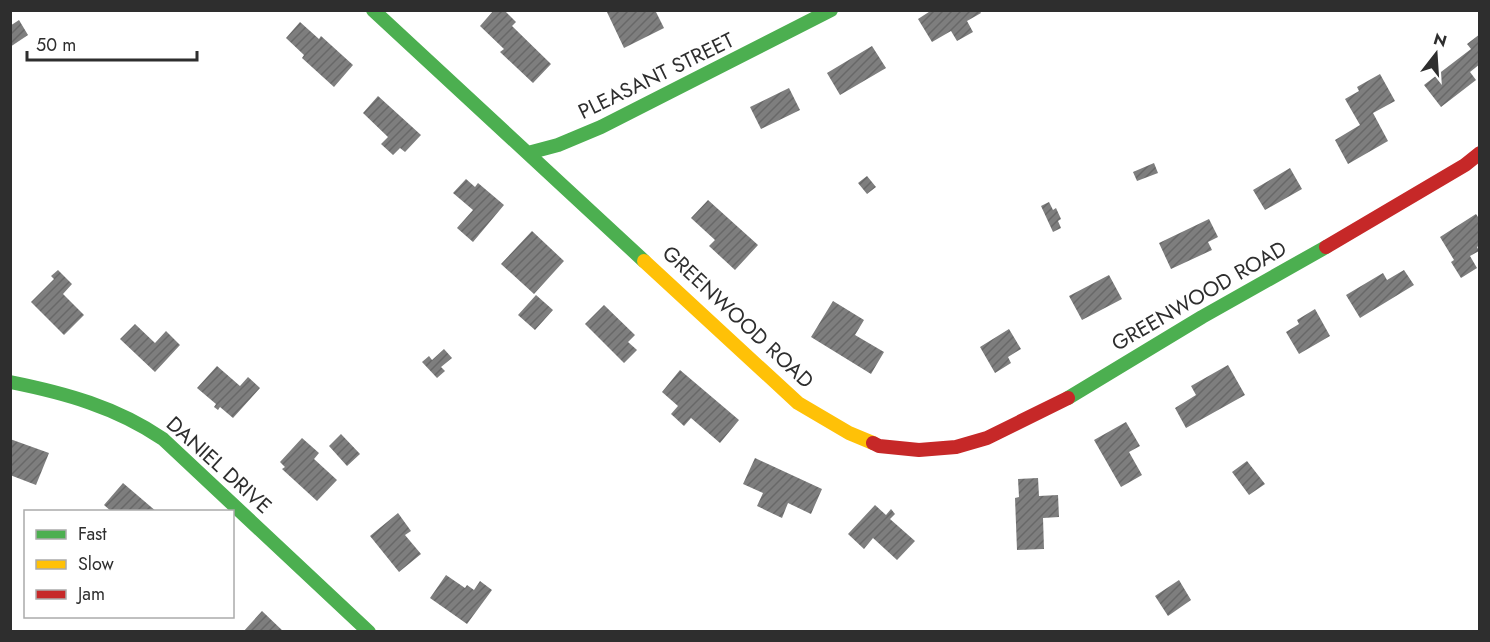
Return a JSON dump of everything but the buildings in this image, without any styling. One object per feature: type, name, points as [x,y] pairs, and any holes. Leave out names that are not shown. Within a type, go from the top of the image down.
[{"type":"street","name":"GREENWOOD ROAD","points":[[374,10],[798,403],[849,433],[879,446],[919,450],[956,447],[987,438],[1058,404],[1202,317],[1386,213],[1465,165],[1479,153]]},
{"type":"street","name":"PLEASANT STREET","points":[[528,153],[550,149],[593,131],[831,10]]},
{"type":"street","name":"DANIEL DRIVE","points":[[10,382],[62,392],[100,404],[146,426],[163,439],[369,632]]},
{"type":"traffic: fast","points":[[373,10],[644,261]]},
{"type":"traffic: fast","points":[[528,153],[558,145],[601,127],[831,10]]},
{"type":"traffic: fast","points":[[1068,398],[1202,317],[1326,247]]},
{"type":"traffic: fast","points":[[10,382],[90,403],[127,418],[163,439],[369,632]]},
{"type":"traffic: slow","points":[[644,261],[798,403],[849,433],[873,443]]},
{"type":"traffic: jam","points":[[1326,247],[1465,165],[1480,153]]},
{"type":"traffic: jam","points":[[873,443],[879,446],[919,450],[956,447],[987,438],[1068,398]]}]
